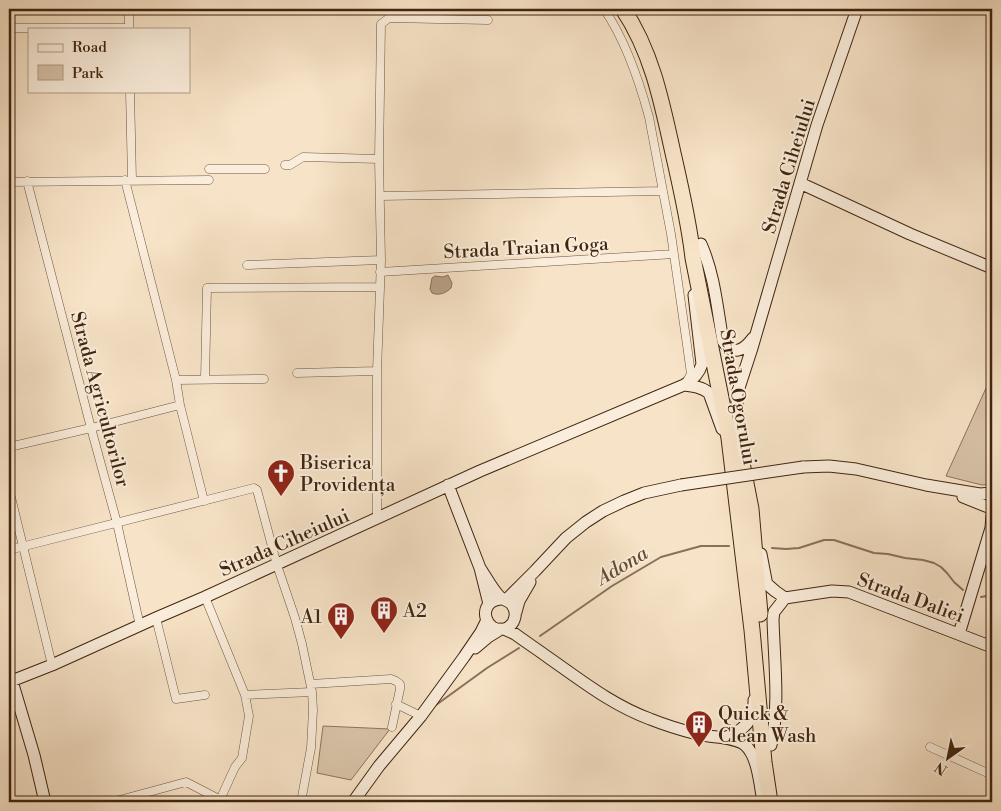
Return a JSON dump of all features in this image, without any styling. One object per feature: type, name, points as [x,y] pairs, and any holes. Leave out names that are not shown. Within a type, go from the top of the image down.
[{"type":"highway","name":"Strada Ogorului","points":[[623,9],[640,37],[658,87],[683,197],[693,258],[729,438],[770,802]]},
{"type":"highway","name":"Strada Ogorului","points":[[633,9],[651,44],[671,103],[694,207],[720,355],[751,509],[771,745],[779,802]]},
{"type":"street","points":[[9,28],[130,28],[129,9]]},
{"type":"street","points":[[604,9],[629,57],[645,103],[664,191],[691,374],[684,385],[705,389],[709,394],[720,424],[729,438]]},
{"type":"street","name":"Strada Ciheiului","points":[[743,468],[737,394],[817,125],[857,9]]},
{"type":"street","points":[[377,519],[381,24],[389,18],[488,20]]},
{"type":"street","points":[[130,92],[128,180],[204,501]]},
{"type":"street","points":[[285,165],[290,165],[303,157],[379,159]]},
{"type":"street","points":[[209,169],[264,169]]},
{"type":"street","points":[[9,182],[209,180]]},
{"type":"street","name":"Strada Agricultorilor","points":[[27,181],[90,428],[117,523],[140,626]]},
{"type":"street","points":[[800,183],[910,234],[992,268]]},
{"type":"street","points":[[381,196],[664,191]]},
{"type":"street","name":"Strada Ciheiului","points":[[701,244],[714,280],[726,346],[737,351],[743,349],[755,334]]},
{"type":"street","name":"Strada Traian Goga","points":[[380,272],[674,254]]},
{"type":"street","name":"Strada Ciheiului","points":[[10,682],[205,597],[448,485],[684,385],[698,374],[702,364],[693,289],[693,258]]},
{"type":"street","points":[[247,265],[380,260]]},
{"type":"street","points":[[205,379],[207,288],[380,287]]},
{"type":"street","points":[[297,373],[377,371]]},
{"type":"street","points":[[176,380],[264,379]]},
{"type":"street","points":[[9,447],[180,405]]},
{"type":"street","points":[[489,604],[493,601],[504,599],[535,572],[566,538],[586,522],[603,511],[644,493],[681,485],[803,467],[829,466],[856,469],[926,485],[980,494],[992,493]]},
{"type":"street","points":[[448,485],[480,568],[489,604],[486,612],[487,620],[492,627],[515,634],[587,686],[630,710],[650,719],[699,735],[738,741],[752,754],[758,773],[763,802]]},
{"type":"street","points":[[926,485],[977,502],[991,512]]},
{"type":"street","points":[[9,550],[254,488],[257,490],[277,564],[295,618],[311,688],[313,710],[311,748],[301,802]]},
{"type":"street","points":[[9,489],[52,665]]},
{"type":"street","points":[[959,634],[991,528],[989,497],[992,493]]},
{"type":"street","points":[[751,509],[766,580],[770,587],[785,598],[774,612],[773,619],[775,707],[771,745]]},
{"type":"street","points":[[979,571],[992,541]]},
{"type":"street","points":[[480,568],[493,589],[514,606],[515,615],[525,634],[548,657]]},
{"type":"street","points":[[464,657],[488,637],[509,627],[519,601],[535,572]]},
{"type":"street","name":"Strada Daliei","points":[[785,598],[832,591],[849,592],[992,647]]},
{"type":"street","points":[[112,802],[186,782],[223,802],[235,767],[242,758],[249,716],[245,695],[205,597]]},
{"type":"street","points":[[156,618],[176,699],[205,694]]},
{"type":"street","points":[[348,802],[355,798],[421,716],[464,657],[487,620]]},
{"type":"street","points":[[722,738],[739,732],[749,722],[752,715],[754,704],[752,630]]},
{"type":"street","points":[[245,695],[390,679],[396,680],[400,684],[400,689],[392,727]]},
{"type":"street","points":[[10,682],[34,755],[45,802]]},
{"type":"street","points":[[396,704],[421,716]]},
{"type":"street","points":[[930,748],[992,775]]},
{"type":"green space","points":[[992,375],[992,484],[982,485],[946,476]]},
{"type":"green space","points":[[323,726],[390,729],[351,780],[317,773]]},
{"type":"shaded area","points":[[448,275],[452,283],[451,288],[442,294],[432,293],[430,289],[432,278]]},
{"type":"waterway","name":"Adona","points":[[772,548],[799,548],[824,540],[834,540],[874,553],[934,563],[941,567],[963,590]]},
{"type":"waterway","name":"Adona","points":[[540,636],[612,586],[661,557],[701,546],[729,546]]},
{"type":"waterway","name":"Adona","points":[[981,597],[992,595]]},
{"type":"waterway","name":"Adona","points":[[436,705],[487,668],[519,648]]},
{"type":"place","name":"Biserica Providența","points":[[281,497]]},
{"type":"place","name":"A2","points":[[384,634]]},
{"type":"place","name":"A1","points":[[341,640]]},
{"type":"place","name":"Quick & Clean Wash","points":[[699,748]]}]
